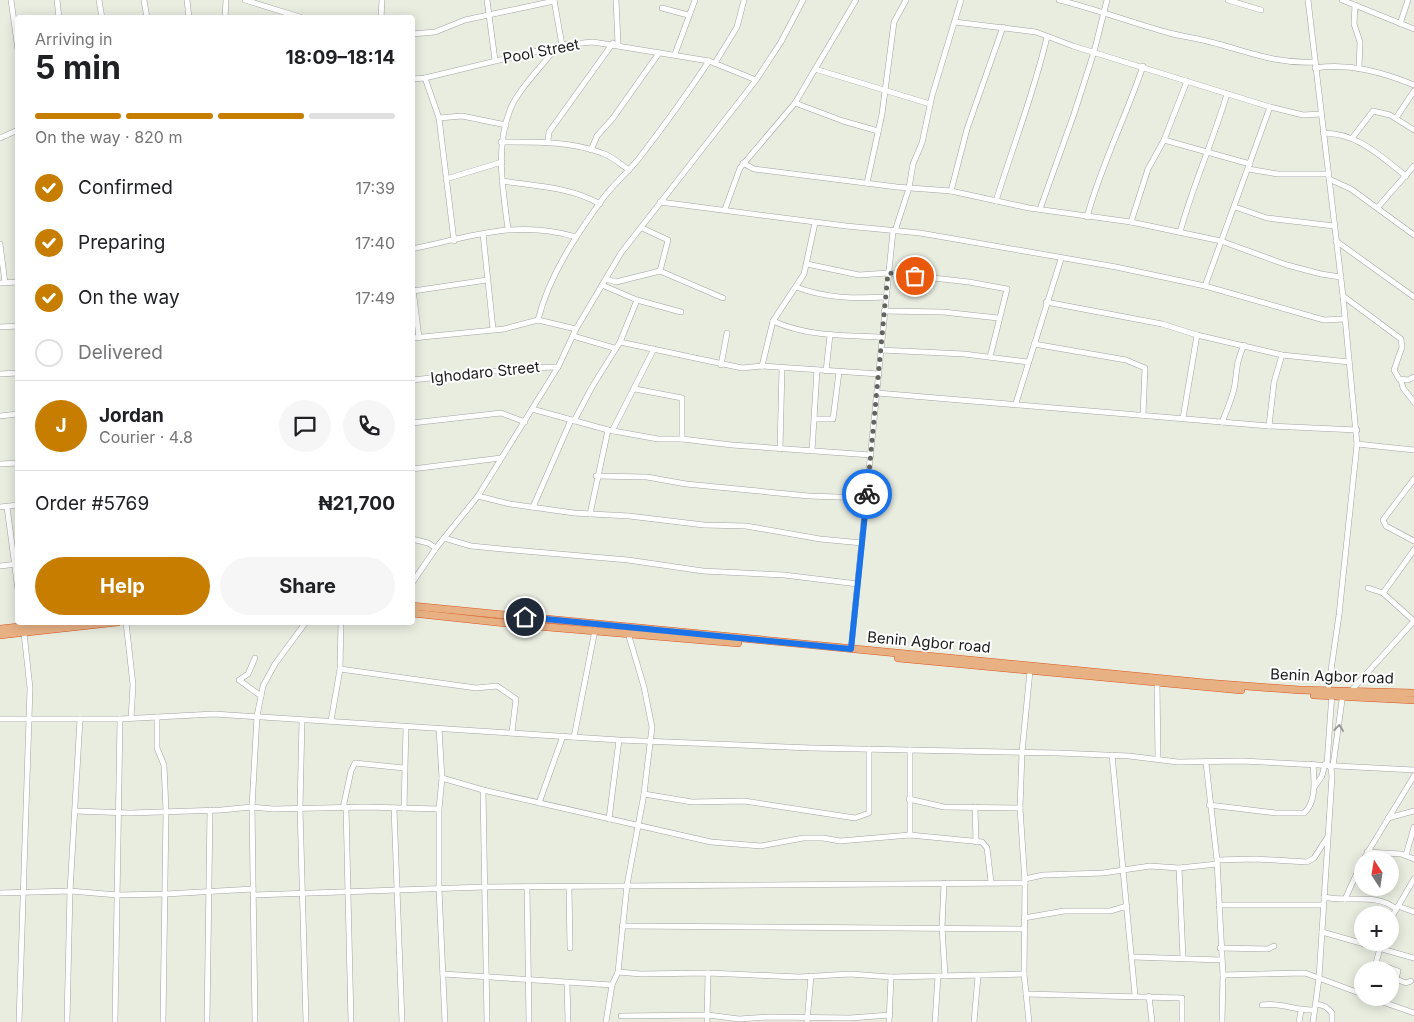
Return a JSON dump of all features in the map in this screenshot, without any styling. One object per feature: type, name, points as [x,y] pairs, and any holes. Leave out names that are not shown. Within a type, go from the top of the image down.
[{"type":"highway","name":"Benin Agbor road","points":[[415,606],[1206,683],[1331,693]]},
{"type":"highway","name":"Benin Agbor road","points":[[415,613],[1157,683],[1331,693],[1414,693]]},
{"type":"highway","points":[[524,625],[525,617]]},
{"type":"highway","points":[[0,629],[38,625]]},
{"type":"highway","points":[[0,635],[22,627],[60,625]]},
{"type":"highway","name":"Benin Agbor road","points":[[1345,693],[1414,700]]},
{"type":"street","points":[[12,0],[15,25]]},
{"type":"street","points":[[58,0],[60,15]]},
{"type":"street","points":[[99,0],[102,15]]},
{"type":"street","points":[[144,0],[146,15]]},
{"type":"street","points":[[187,0],[189,15]]},
{"type":"street","points":[[225,15],[226,0]]},
{"type":"street","points":[[245,0],[293,15]]},
{"type":"street","points":[[381,15],[382,0]]},
{"type":"street","points":[[487,0],[495,60]]},
{"type":"street","points":[[415,34],[435,32],[465,20],[488,17],[554,0],[562,45]]},
{"type":"street","points":[[548,141],[549,132],[615,44],[616,0]]},
{"type":"street","points":[[675,54],[695,0]]},
{"type":"street","points":[[538,320],[544,298],[576,237],[684,99],[737,27],[744,0]]},
{"type":"street","points":[[415,579],[436,548],[478,496],[525,422],[558,367],[576,329],[621,253],[756,80],[781,42],[803,0]]},
{"type":"street","points":[[725,209],[736,175],[743,163],[795,103],[856,0]]},
{"type":"street","points":[[868,183],[885,90],[894,22],[906,0]]},
{"type":"street","points":[[851,649],[884,310],[894,231],[909,188],[913,164],[922,143],[930,104],[961,0]]},
{"type":"street","points":[[1059,0],[1104,11],[1172,34],[1189,36],[1274,61],[1360,68],[1393,76],[1414,85]]},
{"type":"street","points":[[1040,209],[1094,52],[1107,0]]},
{"type":"street","points":[[1228,0],[1261,10]]},
{"type":"street","points":[[1308,0],[1341,276],[1357,444],[1331,693],[1328,836],[1319,978],[1313,1022]]},
{"type":"street","points":[[1342,0],[1414,29]]},
{"type":"street","points":[[1400,24],[1408,0]]},
{"type":"street","points":[[1355,6],[1354,24],[1360,42],[1360,68]]},
{"type":"street","points":[[662,8],[688,15]]},
{"type":"street","points":[[955,22],[1036,32],[1270,107],[1303,115],[1321,114]]},
{"type":"street","points":[[951,191],[968,129],[984,88],[1003,27]]},
{"type":"street","points":[[996,201],[1015,138],[1036,83],[1047,37]]},
{"type":"street","name":"Pool Street","points":[[415,79],[562,45],[593,42],[615,44],[640,51],[675,54],[712,62],[756,80]]},
{"type":"street","points":[[508,229],[502,180],[501,142],[510,110],[551,54],[552,48]]},
{"type":"street","points":[[591,150],[597,136],[613,118],[659,53]]},
{"type":"street","points":[[1087,216],[1110,148],[1130,105],[1143,66]]},
{"type":"street","points":[[815,69],[930,104]]},
{"type":"street","points":[[425,78],[439,118],[454,240]]},
{"type":"street","points":[[1132,222],[1148,169],[1164,140],[1187,81]]},
{"type":"street","points":[[1396,118],[1414,91]]},
{"type":"street","points":[[1180,232],[1194,184],[1227,94]]},
{"type":"street","points":[[795,103],[843,121],[878,131]]},
{"type":"street","points":[[1205,286],[1270,107]]},
{"type":"street","points":[[1353,137],[1373,112],[1390,115],[1414,130]]},
{"type":"street","points":[[439,118],[462,116],[506,125]]},
{"type":"street","points":[[0,138],[15,131]]},
{"type":"street","points":[[1323,133],[1338,133],[1353,137],[1368,146],[1406,176]]},
{"type":"street","points":[[1164,140],[1278,174],[1328,176],[1378,207],[1391,220],[1414,235]]},
{"type":"street","points":[[501,142],[548,141],[591,150],[608,156],[629,170]]},
{"type":"street","points":[[446,179],[502,162]]},
{"type":"street","points":[[743,163],[754,169],[909,188],[951,191],[1040,209],[1132,222],[1221,241],[1287,265],[1321,274],[1341,276]]},
{"type":"street","points":[[1378,207],[1414,166]]},
{"type":"street","points":[[502,180],[581,194],[600,204]]},
{"type":"street","points":[[660,202],[725,209],[815,223],[920,233],[1061,259],[1116,267],[1205,286],[1324,320],[1344,319]]},
{"type":"street","points":[[1235,207],[1267,218],[1334,226]]},
{"type":"street","points":[[762,366],[773,321],[804,274],[815,223]]},
{"type":"street","points":[[642,228],[668,240],[660,272]]},
{"type":"street","points":[[415,248],[508,229],[552,230],[576,237]]},
{"type":"street","points":[[483,234],[493,329]]},
{"type":"street","points":[[1336,240],[1414,297]]},
{"type":"street","points":[[0,244],[3,283]]},
{"type":"street","points":[[1016,403],[1061,259]]},
{"type":"street","points":[[806,264],[859,275],[888,273],[969,282],[1007,289],[998,318],[990,357]]},
{"type":"street","points":[[606,278],[616,282],[660,272],[723,298]]},
{"type":"street","points":[[415,290],[487,280]]},
{"type":"street","points":[[602,285],[637,300],[681,312]]},
{"type":"street","points":[[796,287],[815,294],[855,299],[886,297]]},
{"type":"street","points":[[1343,296],[1398,335],[1402,348],[1394,370],[1401,380],[1403,388],[1414,402]]},
{"type":"street","points":[[533,507],[573,420],[614,348],[620,342],[637,300]]},
{"type":"street","points":[[1046,302],[1162,324],[1196,335],[1282,355],[1349,362]]},
{"type":"street","points":[[415,306],[419,338]]},
{"type":"street","points":[[884,310],[943,312],[998,318]]},
{"type":"street","points":[[415,338],[493,329],[538,320],[576,329]]},
{"type":"street","points":[[773,321],[784,326],[830,336],[882,336]]},
{"type":"street","points":[[0,327],[15,326]]},
{"type":"street","points":[[722,365],[726,333]]},
{"type":"street","points":[[1182,418],[1196,335]]},
{"type":"street","points":[[573,336],[614,348]]},
{"type":"street","points":[[826,371],[830,336]]},
{"type":"street","points":[[620,342],[742,368],[762,366],[879,374]]},
{"type":"street","points":[[1034,344],[1126,360],[1145,368],[1143,415]]},
{"type":"street","points":[[1222,422],[1235,384],[1236,362],[1244,345]]},
{"type":"street","points":[[590,514],[596,476],[610,430],[635,389],[654,349]]},
{"type":"street","points":[[881,350],[990,357],[1028,362]]},
{"type":"street","points":[[1269,426],[1274,382],[1282,355]]},
{"type":"street","name":"Ighodaro Street","points":[[415,380],[523,368],[558,367]]},
{"type":"street","points":[[780,449],[782,368]]},
{"type":"street","points":[[812,451],[817,370]]},
{"type":"street","points":[[815,419],[833,419],[839,372]]},
{"type":"street","points":[[0,374],[15,373]]},
{"type":"street","points":[[1401,380],[1408,380],[1414,377]]},
{"type":"street","points":[[635,389],[682,398],[682,438]]},
{"type":"street","points":[[877,393],[1016,403],[1269,426],[1356,430]]},
{"type":"street","points":[[532,410],[610,430],[658,439],[682,438],[780,449],[871,455]]},
{"type":"street","points":[[415,423],[501,413],[525,422]]},
{"type":"street","points":[[0,416],[15,414]]},
{"type":"street","points":[[1357,444],[1414,450]]},
{"type":"street","points":[[415,469],[502,458]]},
{"type":"street","points":[[0,464],[15,462]]},
{"type":"street","points":[[596,476],[647,477],[686,484],[809,496],[867,498]]},
{"type":"street","points":[[1413,482],[1383,520],[1386,526],[1414,541]]},
{"type":"street","points":[[478,496],[510,504],[590,514],[704,525],[746,526],[820,539],[862,543]]},
{"type":"street","points":[[0,507],[15,505]]},
{"type":"street","points":[[7,506],[15,558]]},
{"type":"street","points":[[444,538],[471,546],[628,560],[703,571],[784,576],[858,584]]},
{"type":"street","points":[[415,540],[428,543],[436,548]]},
{"type":"street","points":[[1382,593],[1414,550]]},
{"type":"street","points":[[0,566],[15,564]]},
{"type":"street","points":[[1209,805],[1276,813],[1304,813],[1308,809],[1315,786],[1330,765],[1345,693],[1414,621],[1382,593],[1368,588]]},
{"type":"street","points":[[126,625],[133,685],[132,718]]},
{"type":"street","points":[[255,1022],[252,807],[257,716],[263,686],[275,664],[304,625]]},
{"type":"street","points":[[332,721],[340,669],[342,625]]},
{"type":"street","points":[[19,1022],[30,688],[22,627]]},
{"type":"street","points":[[574,737],[595,630]]},
{"type":"street","points":[[606,1022],[612,985],[618,972],[627,885],[644,794],[652,727],[650,712],[628,633]]},
{"type":"street","points":[[256,658],[248,674],[239,680],[261,696]]},
{"type":"street","points":[[340,669],[476,688],[485,685],[497,686],[516,699],[512,732]]},
{"type":"street","points":[[1029,1022],[1024,974],[1025,881],[1020,808],[1022,752],[1030,671]]},
{"type":"street","points":[[1157,683],[1158,759]]},
{"type":"street","points":[[0,719],[120,719],[214,714],[619,740],[869,749],[1022,752],[1206,763],[1242,761],[1414,770]]},
{"type":"street","points":[[157,717],[157,748],[164,765],[166,811],[163,1022]]},
{"type":"street","points":[[67,1022],[70,891],[80,718]]},
{"type":"street","points":[[115,1022],[120,719]]},
{"type":"street","points":[[302,720],[300,808],[306,1022]]},
{"type":"street","points":[[404,808],[406,727]]},
{"type":"street","points":[[439,729],[442,778],[439,809],[439,889],[445,1022]]},
{"type":"street","points":[[539,803],[563,736]]},
{"type":"street","points":[[609,819],[619,740]]},
{"type":"street","points":[[644,794],[692,802],[744,801],[855,818],[869,813],[869,749]]},
{"type":"street","points":[[910,750],[910,835]]},
{"type":"street","points":[[1112,756],[1133,957],[1135,995]]},
{"type":"street","points":[[351,1022],[345,807],[355,763],[404,768]]},
{"type":"street","points":[[1206,763],[1209,805],[1217,862],[1220,948],[1223,975],[1222,1022]]},
{"type":"street","points":[[1313,764],[1315,786]]},
{"type":"street","points":[[1368,851],[1414,776]]},
{"type":"street","points":[[442,778],[483,790],[711,842],[761,846],[803,838],[823,838],[840,841],[910,835],[976,842],[985,844],[991,882]]},
{"type":"street","points":[[483,790],[487,1022]]},
{"type":"street","points":[[910,800],[944,807],[1020,808]]},
{"type":"street","points":[[75,811],[117,813],[252,807],[273,810],[345,807],[439,809]]},
{"type":"street","points":[[975,807],[976,842]]},
{"type":"street","points":[[394,808],[402,1022]]},
{"type":"street","points":[[207,1022],[210,810]]},
{"type":"street","points":[[1387,819],[1414,812]]},
{"type":"street","points":[[1406,855],[1414,827]]},
{"type":"street","points":[[0,893],[22,894],[70,891],[118,895],[209,892],[303,894],[484,887],[569,888],[627,885],[1025,881],[1150,866],[1180,868],[1217,862],[1255,859],[1307,862],[1314,858],[1328,836]]},
{"type":"street","points":[[1399,854],[1406,855],[1414,859]]},
{"type":"street","points":[[1180,868],[1183,958]]},
{"type":"street","points":[[1398,906],[1414,879]]},
{"type":"street","points":[[1345,900],[1354,880]]},
{"type":"street","points":[[944,883],[942,927],[944,976]]},
{"type":"street","points":[[527,887],[529,1022]]},
{"type":"street","points":[[569,888],[570,948]]},
{"type":"street","points":[[1324,897],[1345,900],[1378,899],[1395,906]]},
{"type":"street","points":[[1219,905],[1323,905]]},
{"type":"street","points":[[1024,918],[1064,911],[1110,911],[1127,906]]},
{"type":"street","points":[[1399,908],[1414,912]]},
{"type":"street","points":[[622,926],[1023,929]]},
{"type":"street","points":[[1322,932],[1354,940]]},
{"type":"street","points":[[1220,948],[1268,949],[1274,946]]},
{"type":"street","points":[[1377,951],[1376,963],[1398,971],[1396,980],[1406,983],[1411,981]]},
{"type":"street","points":[[1393,951],[1414,958]]},
{"type":"street","points":[[1133,957],[1221,960]]},
{"type":"street","points":[[618,972],[641,974],[708,972],[811,976],[850,974],[891,977],[1024,974]]},
{"type":"street","points":[[707,1022],[708,972]]},
{"type":"street","points":[[1223,975],[1305,973],[1354,991]]},
{"type":"street","points":[[442,974],[612,985]]},
{"type":"street","points":[[807,1020],[811,976]]},
{"type":"street","points":[[935,1022],[938,976]]},
{"type":"street","points":[[974,1022],[978,976]]},
{"type":"street","points":[[889,1022],[891,977]]},
{"type":"street","points":[[567,982],[568,1022]]},
{"type":"street","points":[[1026,994],[1135,995],[1182,998],[1182,1022]]},
{"type":"street","points":[[1149,996],[1152,1022]]},
{"type":"street","points":[[1262,1005],[1271,1004],[1300,1011],[1324,1005],[1332,1013],[1332,1022]]},
{"type":"street","points":[[1394,1006],[1414,1013]]},
{"type":"street","points":[[1299,1022],[1300,1011]]},
{"type":"street","points":[[621,1016],[708,1015],[739,1019],[769,1017],[807,1020],[890,1015]]},
{"type":"way so far","points":[[867,494],[888,273],[915,276]]},
{"type":"route","points":[[525,617],[851,649],[867,494]]}]
